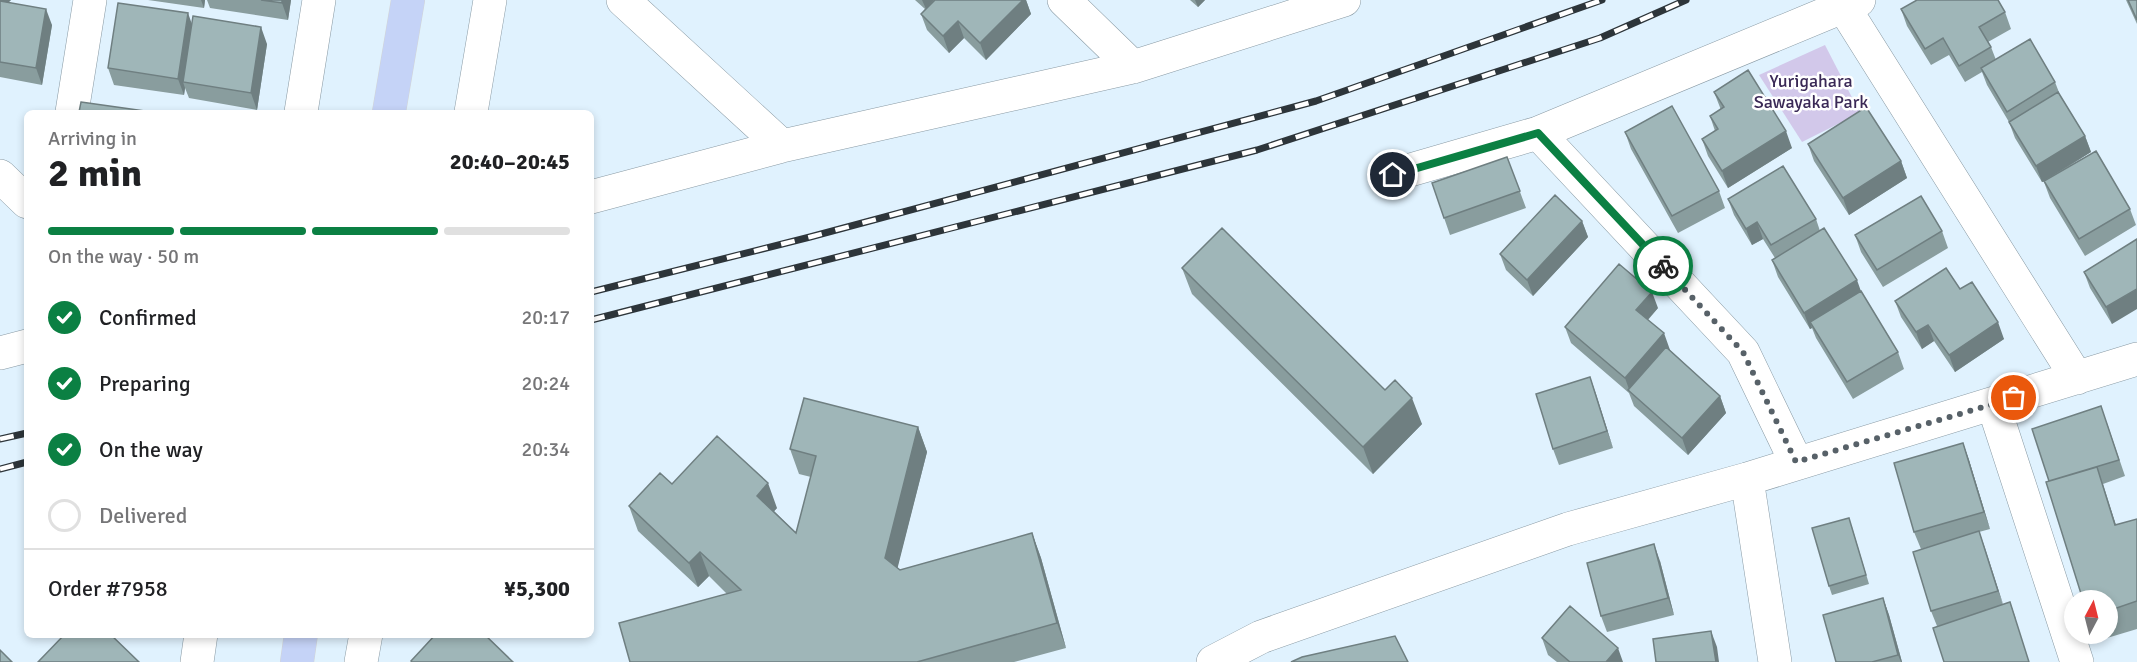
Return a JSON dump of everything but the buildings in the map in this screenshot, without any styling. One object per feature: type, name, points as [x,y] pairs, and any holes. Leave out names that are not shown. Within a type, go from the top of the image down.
[{"type":"main road","points":[[389,110],[408,0]]},
{"type":"main road","points":[[297,662],[300,638]]},
{"type":"street","points":[[72,110],[90,0]]},
{"type":"street","points":[[301,110],[319,0]]},
{"type":"street","points":[[471,110],[490,0]]},
{"type":"street","points":[[622,0],[782,146]]},
{"type":"street","points":[[1064,0],[1133,67]]},
{"type":"street","points":[[594,196],[782,146],[1133,67],[1344,0]]},
{"type":"street","points":[[1393,175],[1538,133],[1851,3],[2076,378]]},
{"type":"street","points":[[1538,133],[1743,352],[1796,462]]},
{"type":"street","points":[[0,176],[24,199]]},
{"type":"street","points":[[0,353],[24,347]]},
{"type":"street","points":[[1213,662],[1260,637],[1568,529],[1747,479],[1796,462],[2137,359]]},
{"type":"street","points":[[1994,404],[2077,662]]},
{"type":"street","points":[[1747,479],[1775,662]]},
{"type":"street","points":[[196,662],[200,638]]},
{"type":"street","points":[[361,662],[365,638]]},
{"type":"green space","name":"Yurigahara Sawayaka Park","points":[[1825,45],[1860,113],[1802,142],[1759,75]]},
{"type":"railway","points":[[594,291],[810,237],[1316,101],[1602,0]]},
{"type":"railway","points":[[594,319],[1257,150],[1600,38],[1686,0]]},
{"type":"railway","points":[[0,439],[24,434]]},
{"type":"railway","points":[[0,469],[24,463]]},
{"type":"way so far","points":[[1663,266],[1743,352],[1796,462],[2014,398]]},
{"type":"route","points":[[1393,175],[1538,133],[1663,266]]}]
